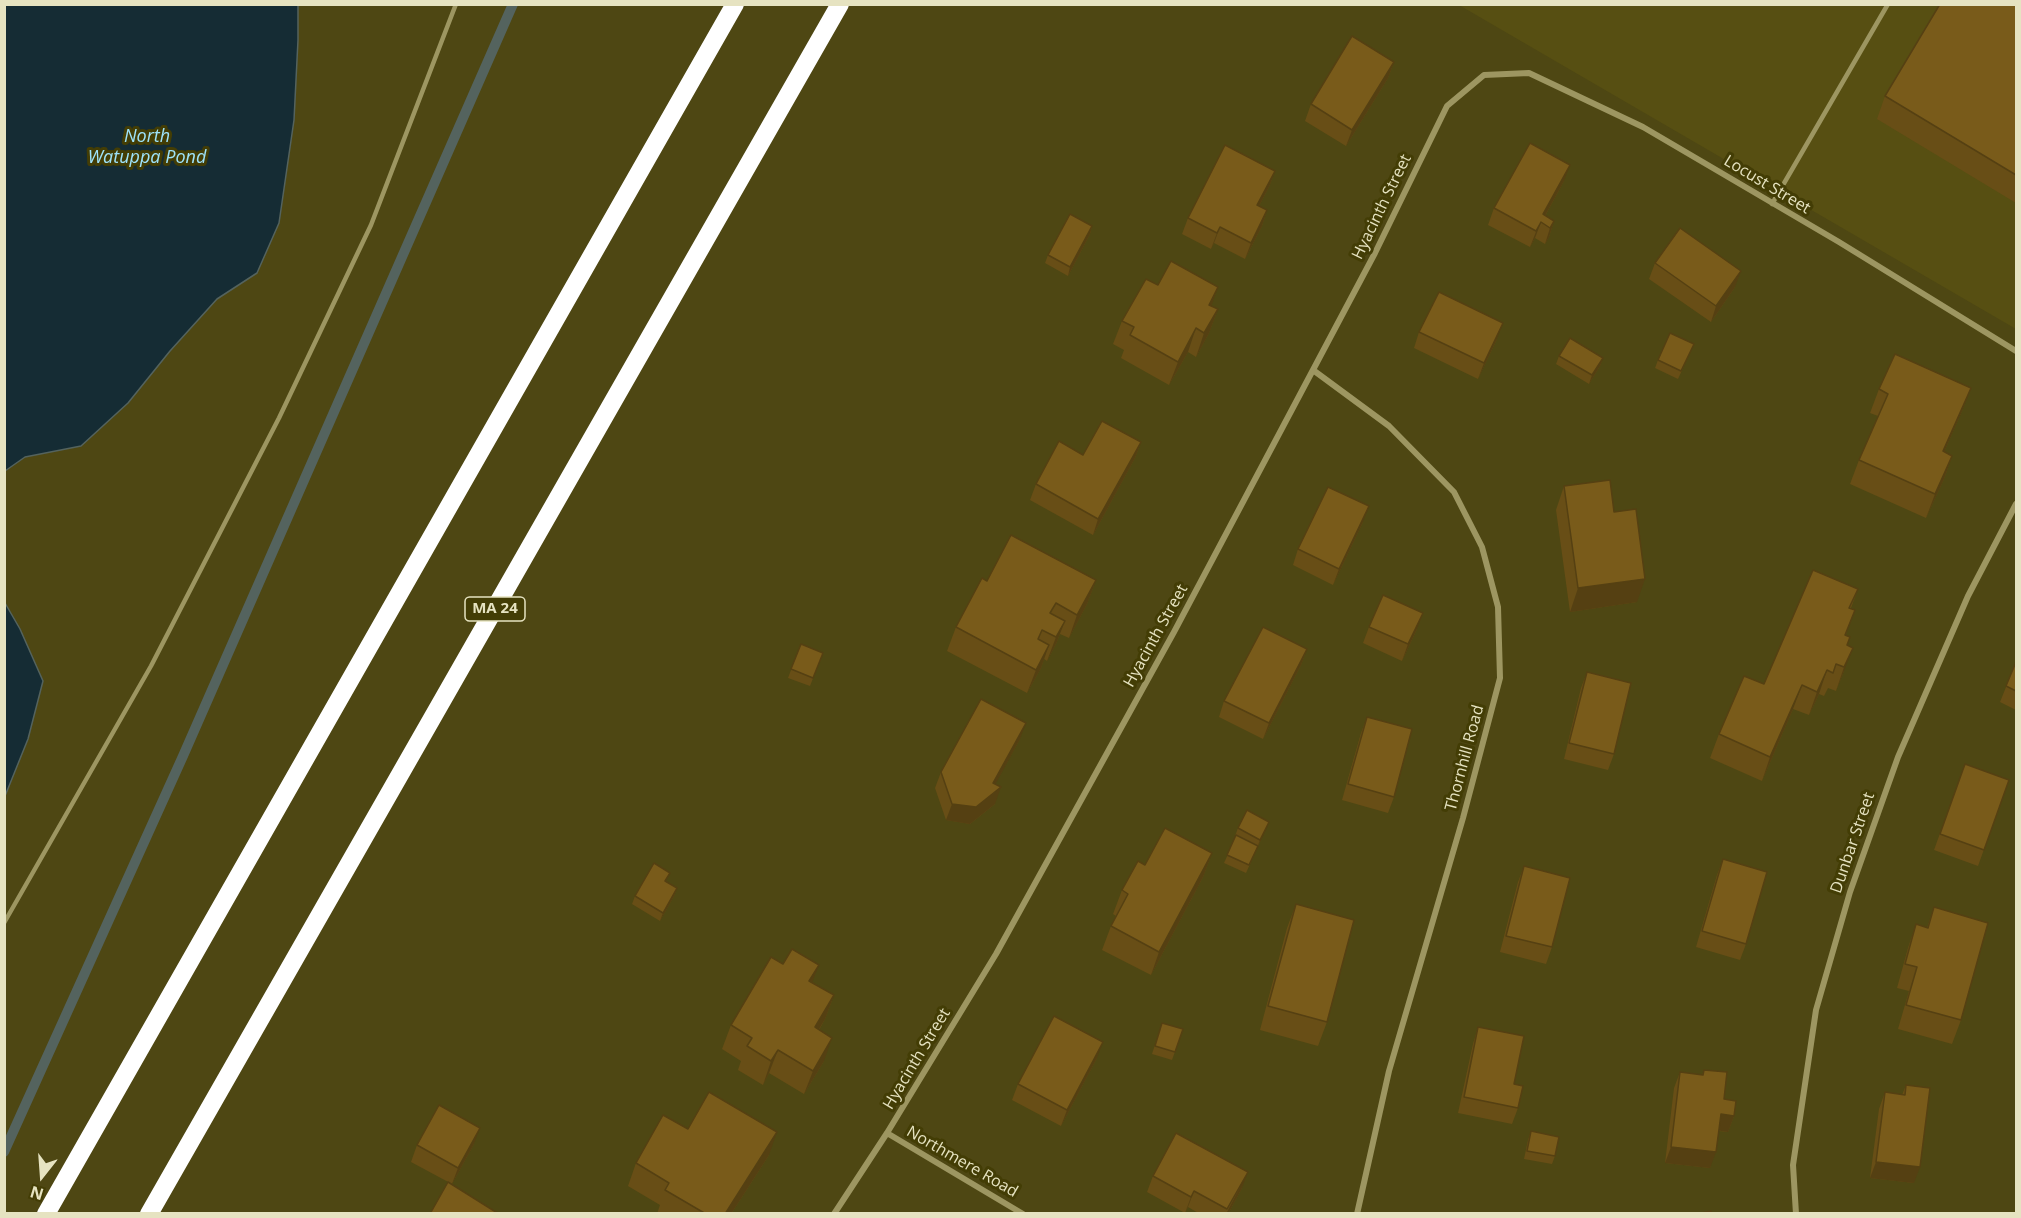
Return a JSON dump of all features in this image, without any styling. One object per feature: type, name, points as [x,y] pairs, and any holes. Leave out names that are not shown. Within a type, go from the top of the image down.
[{"type":"highway","points":[[46,1214],[735,4]]},
{"type":"highway","name":"MA 24","points":[[149,1214],[840,4]]},
{"type":"street","name":"Locust Street","points":[[1492,75],[1529,73],[1643,127],[2016,351]]},
{"type":"street","name":"Hyacinth Street","points":[[834,1214],[887,1133],[996,954],[1174,633],[1375,254],[1447,106],[1484,75],[1492,75]]},
{"type":"street","name":"Thornhill Road","points":[[1313,370],[1389,426],[1454,492],[1482,547],[1498,607],[1500,678],[1389,1071],[1357,1214]]},
{"type":"street","name":"Dunbar Street","points":[[1796,1214],[1793,1166],[1816,1010],[1850,892],[1898,757],[1968,596],[2016,504]]},
{"type":"street","name":"Northmere Road","points":[[887,1133],[1023,1214]]},
{"type":"lane","points":[[4,923],[151,666],[279,418],[371,225],[456,4]]},
{"type":"lane","points":[[1772,204],[1888,4]]},
{"type":"shaded area","points":[[1459,5],[2016,5],[2016,329]]},
{"type":"water","name":"North Watuppa Pond","points":[[5,4],[298,5],[298,40],[294,120],[279,223],[257,273],[217,299],[170,351],[128,403],[81,446],[25,457],[5,471]]},
{"type":"water","points":[[5,603],[20,629],[43,681],[28,739],[5,796]]},
{"type":"building","points":[[1940,4],[2016,4],[2016,175],[1885,96]]},
{"type":"building","points":[[1352,36],[1394,62],[1352,130],[1311,104]]},
{"type":"building","points":[[1530,143],[1570,165],[1543,214],[1554,221],[1550,228],[1541,222],[1536,231],[1494,208]]},
{"type":"building","points":[[1225,145],[1275,171],[1257,205],[1267,210],[1251,243],[1220,227],[1217,233],[1188,218]]},
{"type":"building","points":[[1070,214],[1092,226],[1070,267],[1048,255]]},
{"type":"building","points":[[1680,228],[1741,271],[1716,306],[1655,263]]},
{"type":"building","points":[[1171,261],[1218,287],[1209,305],[1218,309],[1204,333],[1196,328],[1178,362],[1130,335],[1134,327],[1122,321],[1146,279],[1158,285]]},
{"type":"building","points":[[1439,292],[1503,323],[1484,363],[1419,332]]},
{"type":"building","points":[[1670,333],[1694,344],[1681,371],[1658,360]]},
{"type":"building","points":[[1570,338],[1603,358],[1592,375],[1559,356]]},
{"type":"building","points":[[1895,354],[1971,388],[1943,451],[1952,456],[1935,494],[1859,460],[1888,394],[1879,389]]},
{"type":"building","points":[[1102,421],[1141,442],[1098,519],[1036,484],[1059,441],[1083,455]]},
{"type":"building","points":[[1610,480],[1614,512],[1636,509],[1645,579],[1578,588],[1564,486]]},
{"type":"building","points":[[1328,487],[1369,506],[1339,569],[1298,549]]},
{"type":"building","points":[[1011,535],[1096,580],[1077,615],[1056,603],[1050,613],[1065,621],[1056,637],[1042,630],[1038,639],[1049,645],[1036,670],[956,627],[982,578],[987,581]]},
{"type":"building","points":[[1813,570],[1858,589],[1849,608],[1855,610],[1845,635],[1850,637],[1847,645],[1853,648],[1844,667],[1836,664],[1833,673],[1827,670],[1817,692],[1802,685],[1770,757],[1719,734],[1744,676],[1764,684]]},
{"type":"building","points":[[1383,595],[1423,613],[1408,644],[1369,627]]},
{"type":"building","points":[[1263,627],[1307,649],[1269,723],[1224,701]]},
{"type":"building","points":[[801,644],[823,653],[813,678],[791,669]]},
{"type":"building","points":[[2016,662],[2016,691],[2006,686]]},
{"type":"building","points":[[1587,672],[1631,683],[1614,754],[1569,743]]},
{"type":"building","points":[[981,699],[1026,723],[993,783],[1001,787],[976,807],[952,804],[941,772]]},
{"type":"building","points":[[1367,717],[1412,729],[1394,797],[1348,784]]},
{"type":"building","points":[[1965,764],[2009,780],[1984,850],[1940,834]]},
{"type":"building","points":[[1247,810],[1269,822],[1260,840],[1238,828]]},
{"type":"building","points":[[1165,828],[1212,853],[1159,952],[1111,926],[1128,894],[1122,890],[1138,861],[1145,865]]},
{"type":"building","points":[[1236,835],[1258,846],[1249,865],[1227,855]]},
{"type":"building","points":[[1723,859],[1767,872],[1746,944],[1702,931]]},
{"type":"building","points":[[654,863],[670,873],[665,881],[677,888],[663,913],[635,896]]},
{"type":"building","points":[[1524,866],[1570,878],[1552,947],[1506,936]]},
{"type":"building","points":[[1296,904],[1354,920],[1327,1022],[1268,1006]]},
{"type":"building","points":[[1934,907],[1988,923],[1961,1020],[1906,1005],[1917,967],[1905,964],[1916,924],[1928,928]]},
{"type":"building","points":[[792,949],[819,965],[809,981],[834,995],[815,1027],[832,1038],[813,1071],[778,1050],[771,1061],[747,1046],[752,1038],[731,1025],[771,957],[783,964]]},
{"type":"building","points":[[1054,1016],[1103,1042],[1067,1110],[1018,1084]]},
{"type":"building","points":[[1162,1023],[1183,1029],[1175,1052],[1155,1046]]},
{"type":"building","points":[[1478,1027],[1524,1036],[1514,1084],[1523,1086],[1518,1108],[1464,1097]]},
{"type":"building","points":[[1704,1070],[1727,1072],[1724,1099],[1736,1101],[1734,1116],[1721,1114],[1716,1152],[1671,1147],[1680,1072],[1703,1075]]},
{"type":"building","points":[[1906,1085],[1930,1088],[1920,1167],[1876,1162],[1885,1092],[1905,1095]]},
{"type":"building","points":[[709,1092],[777,1132],[725,1214],[706,1214],[665,1190],[669,1183],[636,1163],[663,1115],[688,1129]]},
{"type":"building","points":[[439,1105],[480,1128],[458,1168],[417,1145]]},
{"type":"building","points":[[1531,1131],[1559,1137],[1555,1156],[1527,1151]]},
{"type":"building","points":[[1176,1133],[1248,1172],[1227,1209],[1194,1191],[1191,1197],[1153,1176]]},
{"type":"building","points":[[448,1182],[499,1214],[430,1214]]},
{"type":"waterway","points":[[4,1152],[183,756],[513,4]]}]
